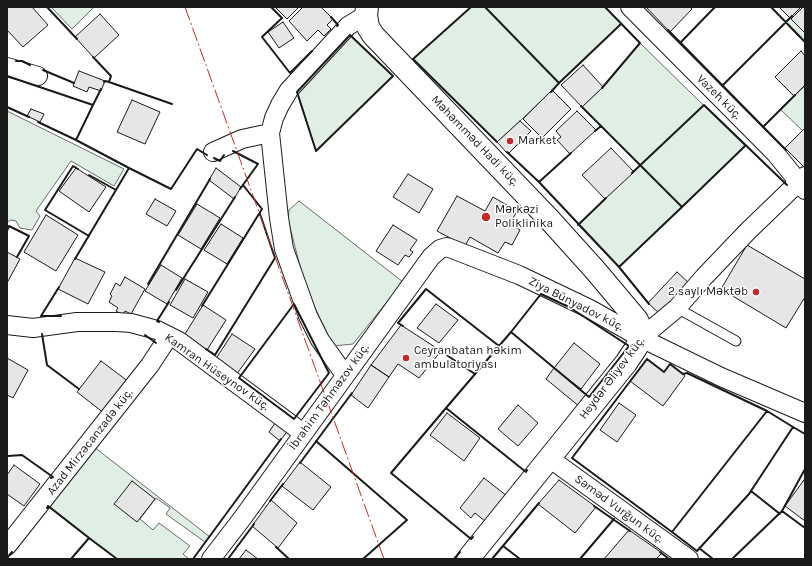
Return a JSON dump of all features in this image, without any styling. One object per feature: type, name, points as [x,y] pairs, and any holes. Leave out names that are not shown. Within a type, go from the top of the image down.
[{"type":"street","name":"Vazeh küç.","points":[[630,7],[803,182]]},
{"type":"street","points":[[345,375],[320,340],[308,316],[284,249],[279,218],[270,133],[274,118],[288,90],[361,10]]},
{"type":"street","name":"Məhəmməd Hadi küç.","points":[[361,10],[373,35],[549,219],[595,270],[637,320],[641,329],[641,338]]},
{"type":"street","points":[[7,67],[38,76]]},
{"type":"street","points":[[213,152],[242,139],[270,133]]},
{"type":"street","name":"Heydər Əliyev küç.","points":[[468,559],[626,363],[641,338],[677,308],[748,231],[803,182]]},
{"type":"street","name":"İbrahim Təhməzov küç.","points":[[211,559],[431,257],[440,249],[447,247],[454,248]]},
{"type":"street","name":"Ziya Bünyadov küç.","points":[[454,248],[519,274],[590,308],[641,338],[721,377],[805,413]]},
{"type":"street","name":"Kamran Hüseynov küç.","points":[[7,325],[33,328],[77,322],[124,323],[152,328],[179,341],[303,433]]},
{"type":"street","name":"Azad Mirzəcanzadə küç.","points":[[7,546],[150,365],[169,336]]},
{"type":"street","name":"Səməd Vurğun küç.","points":[[549,458],[689,559]]},
{"type":"lane","points":[[677,308],[736,341]]},
{"type":"green space","points":[[51,7],[94,7],[72,29]]},
{"type":"green space","points":[[471,7],[605,7],[621,24],[497,142],[413,59]]},
{"type":"green space","points":[[801,7],[805,7],[805,43],[785,22]]},
{"type":"green space","points":[[350,35],[393,76],[316,151],[297,92]]},
{"type":"green space","points":[[640,43],[745,146],[619,267],[578,225],[640,165],[582,107],[603,87]]},
{"type":"green space","points":[[805,86],[805,133],[780,109]]},
{"type":"green space","points":[[7,111],[124,169],[114,186],[71,161],[36,211],[40,216],[32,230],[20,228],[16,221],[11,220],[7,222]]},
{"type":"green space","points":[[299,201],[403,282],[353,344],[333,346],[306,289],[288,220],[289,210]]},
{"type":"green space","points":[[94,447],[210,537],[205,542],[166,514],[170,508],[156,498],[140,519],[153,530],[159,523],[190,546],[183,554],[189,559],[117,559],[49,506]]},
{"type":"building","points":[[7,7],[32,7],[48,25],[23,47],[7,30]]},
{"type":"building","points":[[275,7],[299,7],[287,19]]},
{"type":"building","points":[[303,7],[321,7],[333,19],[327,25],[331,29],[324,36],[318,30],[307,41],[289,21]]},
{"type":"building","points":[[646,7],[690,7],[692,9],[670,32]]},
{"type":"building","points":[[779,7],[801,7],[790,18]]},
{"type":"building","points":[[803,7],[805,7],[805,33],[791,19]]},
{"type":"building","points":[[100,14],[119,35],[94,58],[75,37]]},
{"type":"building","points":[[283,22],[294,38],[279,48],[268,32]]},
{"type":"building","points":[[801,51],[805,56],[805,85],[794,96],[775,77]]},
{"type":"building","points":[[583,65],[603,87],[582,107],[561,85]]},
{"type":"building","points":[[79,71],[105,81],[101,91],[89,87],[87,92],[73,86]]},
{"type":"building","points":[[552,90],[571,109],[542,138],[523,119]]},
{"type":"building","points":[[132,100],[160,112],[145,144],[117,132]]},
{"type":"building","points":[[31,109],[44,114],[40,122],[27,116]]},
{"type":"building","points":[[577,111],[596,130],[570,154],[557,140],[561,137],[556,131]]},
{"type":"building","points":[[520,121],[531,131],[508,154],[497,142]]},
{"type":"building","points":[[805,128],[805,168],[785,148]]},
{"type":"building","points":[[611,148],[634,172],[605,199],[582,175]]},
{"type":"building","points":[[76,168],[106,187],[89,212],[59,191]]},
{"type":"building","points":[[216,168],[241,187],[234,199],[209,180]]},
{"type":"building","points":[[408,174],[433,189],[419,213],[393,197]]},
{"type":"building","points":[[457,196],[485,211],[493,197],[517,211],[510,224],[520,230],[512,245],[505,242],[498,253],[470,237],[465,246],[437,231]]},
{"type":"building","points":[[155,199],[176,211],[167,226],[146,214]]},
{"type":"building","points":[[197,204],[220,218],[201,249],[178,235]]},
{"type":"building","points":[[46,215],[78,235],[56,271],[24,252]]},
{"type":"building","points":[[221,224],[243,238],[227,264],[204,250]]},
{"type":"building","points":[[393,225],[417,240],[410,250],[413,252],[409,257],[405,255],[398,265],[376,251]]},
{"type":"building","points":[[747,245],[805,279],[805,297],[786,328],[721,289]]},
{"type":"building","points":[[7,252],[20,259],[7,283]]},
{"type":"building","points":[[75,258],[105,272],[88,304],[58,289]]},
{"type":"building","points":[[161,265],[182,278],[167,304],[145,291]]},
{"type":"building","points":[[677,272],[689,283],[660,314],[648,303]]},
{"type":"building","points":[[125,277],[145,289],[131,314],[125,311],[123,315],[116,311],[118,308],[109,302],[112,296],[110,294],[116,283],[120,286]]},
{"type":"building","points":[[185,279],[208,292],[193,318],[170,305]]},
{"type":"building","points":[[436,304],[458,320],[439,343],[417,328]]},
{"type":"building","points":[[203,305],[226,320],[207,350],[185,334]]},
{"type":"building","name":"Ceyranbatan həkim ambulatoriyası","points":[[401,325],[441,351],[419,378],[398,364],[389,377],[371,365]]},
{"type":"building","points":[[232,334],[255,349],[236,375],[217,357]]},
{"type":"building","points":[[574,343],[600,364],[581,389],[554,368]]},
{"type":"building","points":[[7,358],[28,370],[13,398],[7,395]]},
{"type":"building","points":[[647,359],[664,372],[670,364],[685,376],[663,406],[630,381]]},
{"type":"building","points":[[101,361],[129,382],[105,414],[77,392]]},
{"type":"building","points":[[371,365],[389,377],[368,408],[351,395]]},
{"type":"building","points":[[554,368],[589,397],[580,407],[546,379]]},
{"type":"building","points":[[619,403],[636,415],[617,442],[600,430]]},
{"type":"building","points":[[518,405],[538,423],[518,446],[498,429]]},
{"type":"building","points":[[447,413],[480,438],[464,461],[430,435]]},
{"type":"building","points":[[277,420],[289,429],[280,441],[269,432]]},
{"type":"building","points":[[300,462],[331,487],[313,510],[282,486]]},
{"type":"building","points":[[14,465],[40,484],[24,506],[7,494],[7,475]]},
{"type":"building","points":[[484,478],[507,496],[486,522],[475,513],[471,518],[460,508]]},
{"type":"building","points":[[559,480],[596,507],[575,533],[538,504]]},
{"type":"building","points":[[805,480],[805,521],[785,506]]},
{"type":"building","points":[[132,481],[155,499],[137,522],[114,504]]},
{"type":"building","points":[[271,500],[297,523],[278,548],[252,526]]},
{"type":"building","points":[[629,530],[662,553],[656,559],[604,559]]},
{"type":"building","points":[[246,550],[258,559],[239,559]]},
{"type":"wall","points":[[47,7],[77,39]]},
{"type":"wall","points":[[271,7],[282,18],[262,37],[290,73],[312,51]]},
{"type":"wall","points":[[471,7],[413,59],[497,142]]},
{"type":"wall","points":[[485,7],[559,83],[551,92]]},
{"type":"wall","points":[[602,88],[640,43],[605,7]]},
{"type":"wall","points":[[680,43],[715,7]]},
{"type":"wall","points":[[771,7],[805,42]]},
{"type":"wall","points":[[723,85],[792,16]]},
{"type":"wall","points":[[331,17],[338,25],[337,26]]},
{"type":"wall","points":[[559,83],[621,24]]},
{"type":"wall","points":[[668,30],[786,150]]},
{"type":"wall","points":[[350,35],[393,76],[316,151],[297,92],[350,35]]},
{"type":"wall","points":[[93,57],[111,76],[109,82],[104,82]]},
{"type":"wall","points":[[16,61],[22,61],[30,65]]},
{"type":"wall","points":[[43,70],[74,83]]},
{"type":"wall","points":[[7,76],[93,105],[76,140],[38,122]]},
{"type":"wall","points":[[109,82],[172,104]]},
{"type":"wall","points":[[93,105],[101,89]]},
{"type":"wall","points":[[764,126],[795,95]]},
{"type":"wall","points":[[632,173],[704,105],[787,185]]},
{"type":"wall","points":[[581,106],[601,126]]},
{"type":"wall","points":[[7,107],[29,117]]},
{"type":"wall","points":[[595,131],[601,126],[682,207],[619,267]]},
{"type":"wall","points":[[75,259],[129,168],[76,140]]},
{"type":"wall","points":[[682,207],[745,146]]},
{"type":"wall","points":[[129,168],[171,189],[197,149],[207,155]]},
{"type":"wall","points":[[233,151],[258,164],[240,189]]},
{"type":"wall","points":[[507,152],[539,182]]},
{"type":"wall","points":[[571,153],[539,182],[619,267],[649,304]]},
{"type":"wall","points":[[214,158],[220,161],[224,155]]},
{"type":"wall","points":[[78,169],[73,166],[45,210],[89,236]]},
{"type":"wall","points":[[89,175],[116,190]]},
{"type":"wall","points":[[148,284],[210,179]]},
{"type":"wall","points":[[202,306],[262,209],[243,185]]},
{"type":"wall","points":[[176,290],[235,197]]},
{"type":"wall","points":[[578,225],[606,198]]},
{"type":"wall","points":[[206,349],[215,355],[275,258],[260,214]]},
{"type":"wall","points":[[7,231],[9,226],[29,236],[17,257]]},
{"type":"wall","points":[[41,316],[59,287]]},
{"type":"wall","points":[[403,326],[398,323],[426,289],[499,346]]},
{"type":"wall","points":[[541,294],[569,307],[629,346],[589,397],[511,332],[541,294]]},
{"type":"wall","points":[[159,322],[157,321],[169,302]]},
{"type":"wall","points":[[294,304],[329,373],[294,419],[239,378],[294,304]]},
{"type":"wall","points":[[41,316],[61,316]]},
{"type":"wall","points":[[511,332],[446,408],[526,472],[527,470]]},
{"type":"wall","points":[[42,334],[47,365],[79,389]]},
{"type":"wall","points":[[145,335],[156,343]]},
{"type":"wall","points":[[439,350],[475,374]]},
{"type":"wall","points":[[647,359],[664,372],[670,364],[683,374],[687,373],[767,411],[672,532],[572,458],[647,359]]},
{"type":"wall","points":[[300,463],[352,393]]},
{"type":"wall","points":[[446,408],[391,473],[471,539],[473,537]]},
{"type":"wall","points":[[672,532],[697,551],[749,494],[793,427],[767,411]]},
{"type":"wall","points":[[793,427],[805,434]]},
{"type":"wall","points":[[193,559],[281,439]]},
{"type":"wall","points":[[316,441],[407,520],[363,559]]},
{"type":"wall","points":[[8,456],[22,455],[53,477],[51,478]]},
{"type":"wall","points":[[732,559],[782,511],[805,469]]},
{"type":"wall","points":[[270,501],[283,484]]},
{"type":"wall","points":[[751,491],[780,514]]},
{"type":"wall","points":[[492,559],[539,503]]},
{"type":"wall","points":[[47,508],[48,506],[89,538],[71,559]]},
{"type":"wall","points":[[594,506],[630,531]]},
{"type":"wall","points":[[782,511],[805,528]]},
{"type":"wall","points":[[580,559],[614,519]]},
{"type":"wall","points":[[228,559],[254,524]]},
{"type":"wall","points":[[89,538],[117,559]]},
{"type":"wall","points":[[503,546],[520,559]]},
{"type":"wall","points":[[276,547],[289,559]]},
{"type":"wall","points":[[699,548],[713,559]]},
{"type":"wall","points":[[7,558],[12,552]]},
{"type":"wall","points":[[454,559],[460,552]]},
{"type":"wall","points":[[660,552],[669,559]]},
{"type":"power","points":[[185,7],[384,559]]},
{"type":"place","name":"Market","points":[[510,141]]},
{"type":"place","name":"Mərkəzi Poliklinika","points":[[486,217]]},
{"type":"place","name":"2 saylı Məktəb","points":[[756,292]]},
{"type":"place","name":"Ceyranbatan həkim ambulatoriyası","points":[[406,358]]}]
